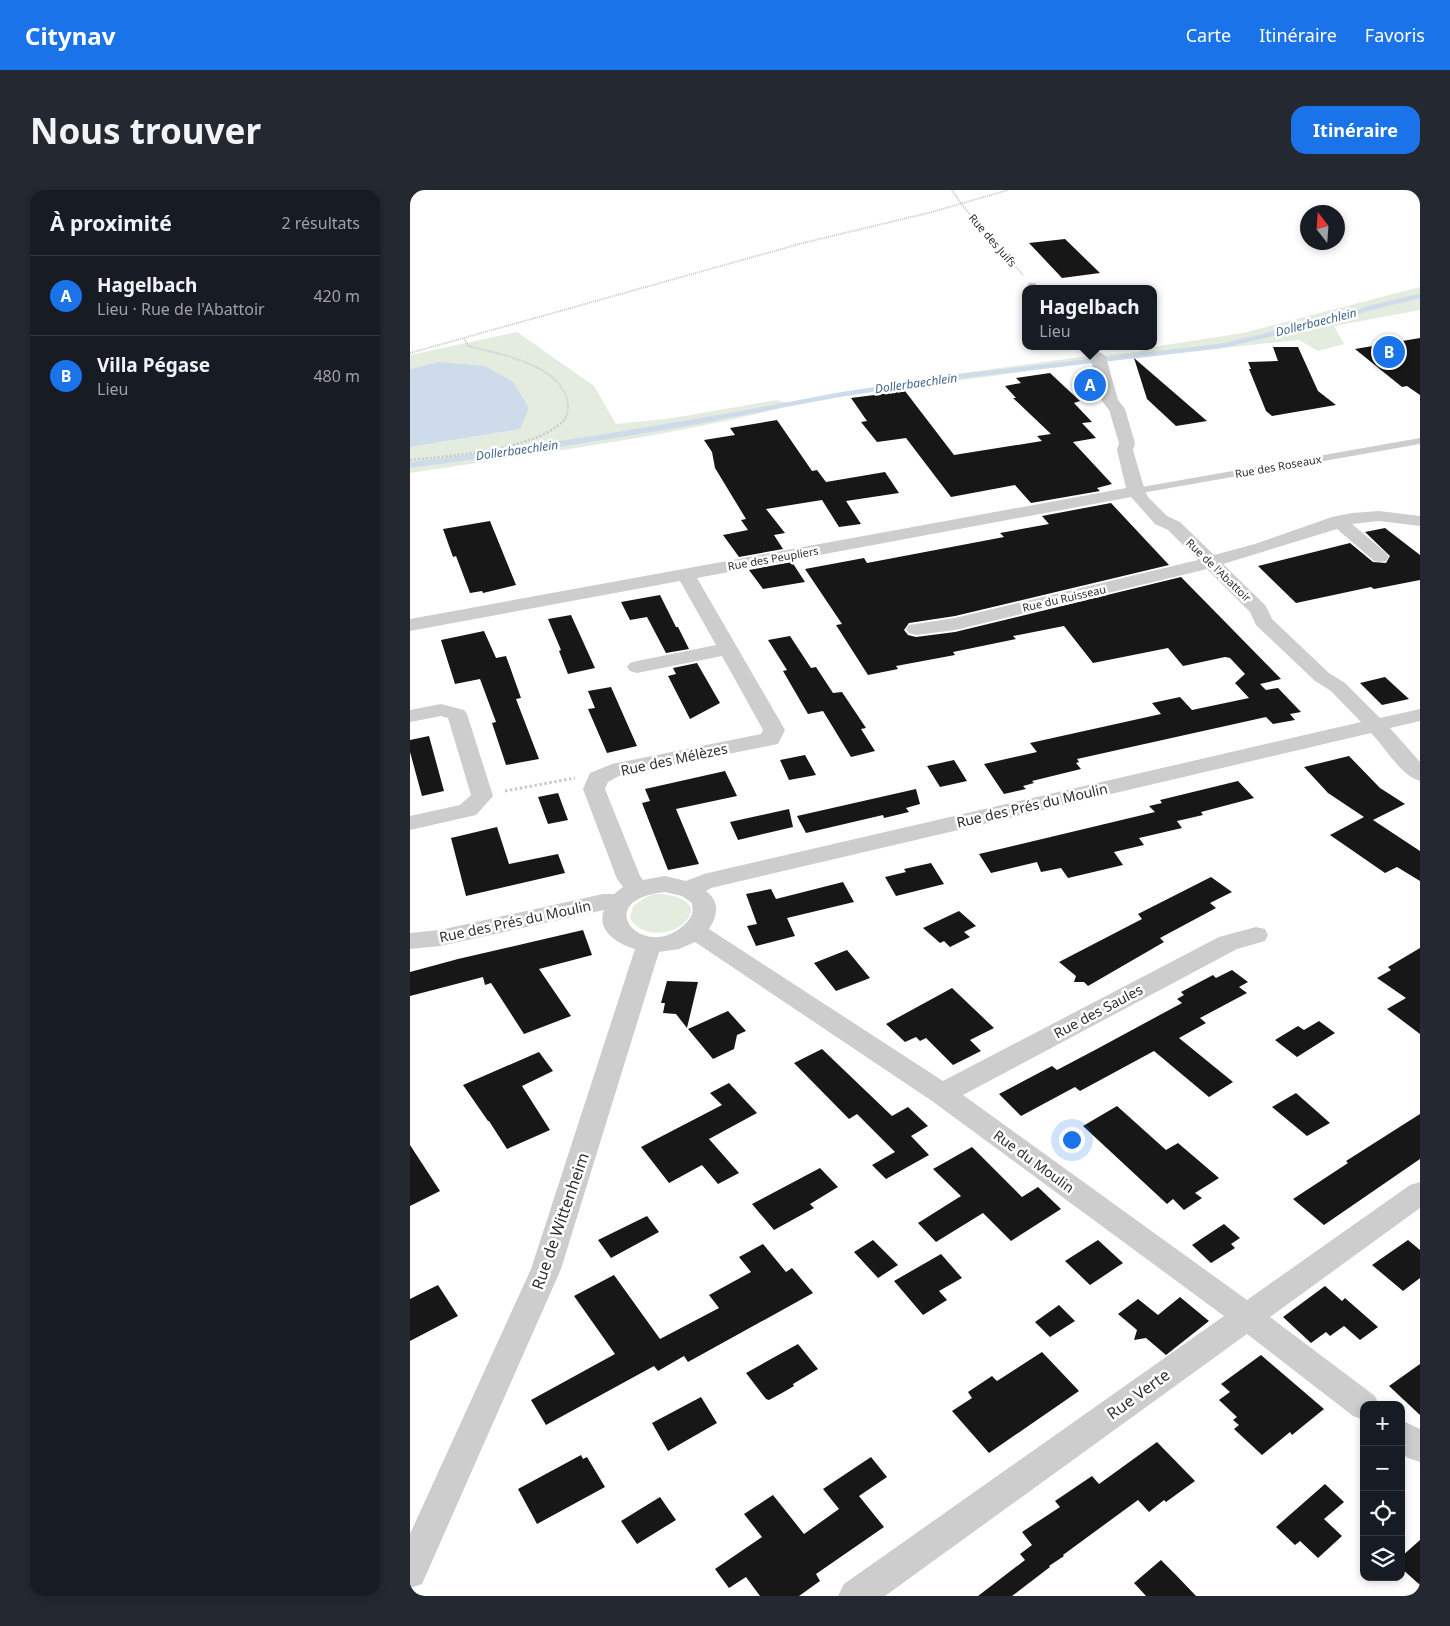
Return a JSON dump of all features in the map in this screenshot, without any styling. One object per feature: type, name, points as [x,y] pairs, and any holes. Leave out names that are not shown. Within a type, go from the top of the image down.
[{"type":"street","name":"Rue de l'Abattoir","points":[[1096,356],[1110,401],[1118,409],[1127,443],[1126,454],[1136,491],[1141,500],[1161,520],[1174,526],[1260,610],[1264,621],[1322,677],[1338,687],[1420,774]]},
{"type":"street","name":"Rue des Peupliers","points":[[410,625],[1136,491]]},
{"type":"street","name":"Rue du Ruisseau","points":[[916,629],[955,624],[1211,562],[1261,548],[1338,521],[1379,516],[1420,521]]},
{"type":"street","points":[[1338,521],[1380,557]]},
{"type":"street","name":"Rue des Mélèzes","points":[[598,778],[612,771],[770,739],[774,730],[686,574]]},
{"type":"street","points":[[637,667],[728,649]]},
{"type":"street","points":[[410,716],[441,710],[457,714],[482,796],[468,810],[410,823]]},
{"type":"street","name":"Rue des Prés du Moulin","points":[[690,889],[704,882],[1420,715]]},
{"type":"street","points":[[598,778],[594,789],[629,879],[629,895]]},
{"type":"street","points":[[665,884],[690,889],[705,904],[706,913],[703,923],[695,931],[674,942],[649,944],[635,942],[624,936],[616,928],[613,920],[614,910],[629,895],[665,884]]},
{"type":"street","name":"Rue des Prés du Moulin","points":[[410,941],[440,938],[629,895]]},
{"type":"street","name":"Rue du Moulin","points":[[695,931],[942,1094],[1246,1316],[1360,1403]]},
{"type":"street","name":"Rue des Saules","points":[[942,1094],[1228,943],[1256,935]]},
{"type":"street","name":"Rue de Wittenheim","points":[[410,1572],[546,1269],[649,944]]},
{"type":"street","name":"Rue Verte","points":[[856,1596],[1420,1193]]},
{"type":"street","points":[[1405,1437],[1420,1448]]},
{"type":"lane","name":"Rue des Roseaux","points":[[1136,491],[1420,441]]},
{"type":"path","name":"Rue des Juifs","points":[[952,190],[962,205],[1032,285]]},
{"type":"path","points":[[410,353],[811,241],[962,205],[1008,190]]},
{"type":"path","points":[[410,460],[467,453],[518,442],[545,433],[564,421],[569,408],[563,389],[546,372],[525,363],[468,346],[464,338]]},
{"type":"path","points":[[482,796],[573,778],[598,778]]},
{"type":"shaded area","points":[[1420,287],[1420,310],[1334,326],[1344,344],[1318,351],[1299,340],[1118,359],[881,391],[889,383],[1081,357],[1157,350],[1157,347],[1159,346],[1243,333]]},
{"type":"shaded area","points":[[517,332],[594,386],[616,424],[673,418],[777,400],[793,405],[651,435],[410,473],[410,447],[520,429],[438,362],[410,369],[410,355]]},
{"type":"shaded area","points":[[655,894],[676,897],[688,904],[691,909],[690,915],[685,922],[672,930],[656,933],[641,929],[635,924],[630,918],[633,906],[646,897]]},
{"type":"water","points":[[438,362],[485,366],[513,382],[529,408],[520,429],[410,447],[410,369]]},
{"type":"building","points":[[1065,239],[1100,273],[1062,278],[1029,243]]},
{"type":"building","points":[[1420,338],[1420,395],[1407,386],[1402,387],[1355,349]]},
{"type":"building","points":[[1273,347],[1298,347],[1318,391],[1336,405],[1272,416],[1266,411],[1248,362],[1278,361]]},
{"type":"building","points":[[1134,358],[1207,421],[1176,426],[1147,399]]},
{"type":"building","points":[[1050,373],[1080,401],[1074,403],[1092,422],[1082,423],[1096,438],[1073,442],[1112,484],[1097,488],[1100,491],[1031,503],[1015,485],[951,497],[906,438],[877,442],[861,422],[867,421],[851,398],[905,391],[954,455],[1042,441],[1037,436],[1051,434],[1013,398],[1016,398],[1005,386],[1021,383],[1016,378]]},
{"type":"building","points":[[777,420],[812,471],[817,470],[826,482],[885,472],[899,493],[846,501],[861,524],[839,527],[822,500],[766,509],[785,533],[774,535],[783,549],[739,557],[723,535],[748,530],[741,520],[746,519],[715,468],[712,452],[704,440],[735,435],[730,428]]},
{"type":"building","points":[[1111,503],[1169,565],[955,616],[909,623],[904,630],[908,635],[916,637],[955,632],[1181,577],[1281,679],[1260,684],[1266,690],[1278,688],[1301,712],[1290,714],[1295,720],[1273,724],[1266,717],[1077,759],[1079,762],[1076,763],[1081,769],[1032,781],[1034,783],[1023,786],[1026,789],[1004,794],[984,764],[1037,752],[1030,743],[1161,714],[1152,703],[1180,697],[1192,710],[1249,698],[1235,683],[1245,674],[1230,658],[1225,657],[1183,666],[1168,648],[1093,663],[1064,626],[1013,636],[1016,639],[953,652],[955,655],[896,666],[898,669],[868,675],[836,625],[842,624],[805,569],[864,558],[867,563],[1004,537],[1000,533],[1049,524],[1042,516]]},
{"type":"building","points":[[490,521],[516,585],[483,593],[482,591],[470,593],[456,556],[453,557],[443,529]]},
{"type":"building","points":[[1385,528],[1420,555],[1420,580],[1374,589],[1371,587],[1296,603],[1258,566],[1350,543],[1373,562],[1386,563],[1390,556],[1365,532]]},
{"type":"building","points":[[792,562],[805,582],[763,589],[749,570]]},
{"type":"building","points":[[660,595],[689,649],[666,653],[647,617],[630,620],[621,602]]},
{"type":"building","points":[[571,615],[595,668],[568,674],[559,651],[561,650],[548,619]]},
{"type":"building","points":[[484,631],[496,658],[506,656],[521,698],[516,699],[539,759],[506,765],[492,723],[496,722],[480,679],[455,684],[441,640]]},
{"type":"building","points":[[790,636],[811,668],[816,667],[833,693],[842,692],[866,728],[861,729],[875,751],[851,757],[823,711],[808,714],[783,671],[787,670],[768,640]]},
{"type":"building","points":[[697,663],[720,703],[690,719],[668,676],[676,674],[673,668]]},
{"type":"building","points":[[1385,677],[1409,699],[1382,705],[1360,683]]},
{"type":"building","points":[[611,687],[637,746],[607,753],[588,709],[595,708],[588,691]]},
{"type":"building","points":[[429,736],[444,791],[422,796],[410,752],[410,740]]},
{"type":"building","points":[[805,755],[816,775],[789,780],[780,760]]},
{"type":"building","points":[[1349,756],[1380,788],[1405,804],[1373,820],[1420,851],[1420,881],[1397,867],[1385,873],[1330,835],[1364,817],[1328,793],[1304,767]]},
{"type":"building","points":[[954,760],[967,781],[940,787],[927,766]]},
{"type":"building","points":[[725,771],[737,796],[676,809],[699,864],[668,870],[642,803],[650,801],[645,789]]},
{"type":"building","points":[[1238,781],[1254,798],[1201,812],[1203,815],[1177,821],[1182,828],[1139,838],[1144,845],[1114,852],[1123,865],[1068,878],[1061,868],[1041,872],[1037,862],[991,873],[979,854],[1155,812],[1149,806],[1162,803],[1160,800]]},
{"type":"building","points":[[916,789],[920,804],[906,808],[909,812],[884,818],[883,815],[806,833],[797,816]]},
{"type":"building","points":[[558,793],[568,820],[548,824],[538,797]]},
{"type":"building","points":[[789,809],[793,827],[738,840],[730,822]]},
{"type":"building","points":[[497,827],[509,864],[558,854],[565,873],[466,896],[451,838]]},
{"type":"building","points":[[931,863],[944,884],[896,896],[885,877],[906,872],[904,869]]},
{"type":"building","points":[[1211,877],[1232,892],[1210,903],[1216,908],[1160,938],[1164,942],[1088,986],[1084,982],[1074,982],[1076,976],[1059,962],[1142,919],[1138,914]]},
{"type":"building","points":[[843,882],[854,902],[787,918],[795,936],[756,946],[747,926],[757,924],[746,894],[771,889],[776,899]]},
{"type":"building","points":[[959,911],[976,926],[964,932],[970,937],[950,947],[944,941],[940,943],[923,928]]},
{"type":"building","points":[[583,930],[592,955],[539,969],[571,1016],[524,1034],[491,983],[485,985],[483,977],[410,996],[410,972]]},
{"type":"building","points":[[1420,948],[1420,1034],[1387,1009],[1406,998],[1377,978],[1391,970],[1388,967]]},
{"type":"building","points":[[847,950],[870,978],[836,991],[814,963]]},
{"type":"building","points":[[1232,970],[1248,982],[1239,987],[1247,993],[1200,1018],[1206,1023],[1179,1038],[1233,1082],[1209,1097],[1154,1051],[1080,1091],[1075,1087],[1021,1116],[999,1094],[1052,1066],[1057,1070],[1095,1050],[1182,1003],[1177,999],[1184,995],[1181,992],[1213,975],[1216,978]]},
{"type":"building","points":[[667,981],[698,982],[687,1028],[676,1014],[663,1013],[665,1003],[661,1003]]},
{"type":"building","points":[[952,988],[994,1028],[970,1040],[981,1051],[953,1065],[926,1038],[920,1041],[916,1037],[905,1042],[886,1024]]},
{"type":"building","points":[[728,1011],[746,1031],[737,1035],[734,1049],[713,1059],[688,1029]]},
{"type":"building","points":[[1319,1021],[1335,1033],[1297,1057],[1275,1040],[1298,1026],[1304,1030]]},
{"type":"building","points":[[822,1049],[892,1116],[908,1107],[928,1126],[911,1136],[929,1155],[886,1179],[872,1165],[895,1152],[857,1114],[849,1119],[794,1063]]},
{"type":"building","points":[[539,1052],[553,1071],[522,1086],[550,1130],[507,1149],[463,1085]]},
{"type":"building","points":[[729,1083],[757,1113],[709,1139],[739,1173],[718,1184],[702,1165],[669,1183],[641,1147],[722,1105],[710,1093]]},
{"type":"building","points":[[1296,1093],[1330,1123],[1307,1136],[1272,1107]]},
{"type":"building","points":[[1117,1106],[1166,1150],[1178,1143],[1219,1178],[1195,1193],[1202,1198],[1184,1210],[1173,1199],[1167,1204],[1083,1126]]},
{"type":"building","points":[[1420,1114],[1420,1159],[1324,1225],[1293,1199],[1348,1163],[1346,1161]]},
{"type":"building","points":[[410,1145],[440,1191],[410,1206]]},
{"type":"building","points":[[972,1147],[1022,1197],[1038,1187],[1061,1209],[1011,1241],[983,1213],[936,1242],[918,1223],[961,1196],[933,1169]]},
{"type":"building","points":[[820,1168],[838,1187],[810,1204],[814,1208],[774,1230],[752,1204]]},
{"type":"building","points":[[647,1216],[659,1232],[611,1258],[598,1240]]},
{"type":"building","points":[[1224,1224],[1240,1238],[1231,1244],[1235,1248],[1211,1263],[1192,1245]]},
{"type":"building","points":[[873,1240],[898,1265],[878,1278],[854,1252]]},
{"type":"building","points":[[1098,1240],[1123,1263],[1090,1285],[1065,1261]]},
{"type":"building","points":[[1408,1240],[1420,1250],[1420,1278],[1403,1291],[1372,1265]]},
{"type":"building","points":[[763,1244],[786,1272],[792,1268],[813,1293],[688,1362],[684,1356],[658,1371],[654,1366],[546,1425],[531,1400],[615,1354],[574,1296],[614,1275],[660,1339],[719,1308],[709,1295],[751,1272],[739,1257]]},
{"type":"building","points":[[941,1254],[962,1278],[939,1291],[947,1300],[923,1315],[894,1281]]},
{"type":"building","points":[[438,1285],[458,1316],[410,1341],[410,1299]]},
{"type":"building","points":[[1325,1286],[1342,1301],[1345,1298],[1378,1327],[1360,1340],[1344,1326],[1330,1336],[1326,1332],[1311,1343],[1283,1317]]},
{"type":"building","points":[[1180,1297],[1209,1321],[1166,1355],[1146,1338],[1134,1340],[1137,1330],[1118,1314],[1138,1299],[1158,1315]]},
{"type":"building","points":[[1059,1305],[1075,1321],[1050,1337],[1035,1322]]},
{"type":"building","points":[[798,1344],[818,1369],[782,1393],[769,1400],[766,1399],[746,1373]]},
{"type":"building","points":[[1042,1352],[1079,1391],[989,1453],[952,1411],[972,1398],[968,1392],[992,1376],[997,1381]]},
{"type":"building","points":[[1261,1355],[1324,1409],[1292,1435],[1290,1432],[1262,1455],[1234,1429],[1239,1425],[1233,1420],[1237,1417],[1219,1400],[1230,1392],[1221,1384]]},
{"type":"building","points":[[1420,1364],[1420,1415],[1389,1386]]},
{"type":"building","points":[[701,1397],[717,1423],[668,1451],[652,1423]]},
{"type":"building","points":[[1157,1442],[1195,1481],[1166,1502],[1164,1500],[1149,1512],[1138,1500],[1063,1555],[1012,1596],[978,1596],[1025,1560],[1020,1554],[1032,1545],[1022,1532],[1060,1507],[1055,1501],[1092,1476],[1099,1484]]},
{"type":"building","points":[[581,1455],[583,1459],[587,1457],[605,1487],[537,1524],[518,1489]]},
{"type":"building","points":[[871,1457],[887,1477],[859,1496],[884,1527],[816,1574],[820,1581],[799,1596],[760,1596],[746,1577],[729,1588],[715,1569],[762,1537],[744,1514],[773,1495],[804,1534],[839,1509],[823,1489]]},
{"type":"building","points":[[1325,1484],[1344,1502],[1324,1519],[1342,1536],[1318,1558],[1300,1541],[1295,1545],[1276,1527]]},
{"type":"building","points":[[660,1497],[676,1520],[637,1544],[621,1521]]},
{"type":"building","points":[[1420,1540],[1420,1585],[1405,1572],[1405,1553]]},
{"type":"building","points":[[1161,1560],[1196,1596],[1146,1596],[1134,1583]]},
{"type":"waterway","name":"Dollerbaechlein","points":[[710,419],[838,395],[954,377],[1221,346],[1344,317],[1366,309],[1420,296]]},
{"type":"waterway","name":"Dollerbaechlein","points":[[410,465],[487,455],[716,418]]},
{"type":"place","name":"Villa Pégase","points":[[1389,352]]},
{"type":"place","name":"Hagelbach","points":[[1090,385]]}]
